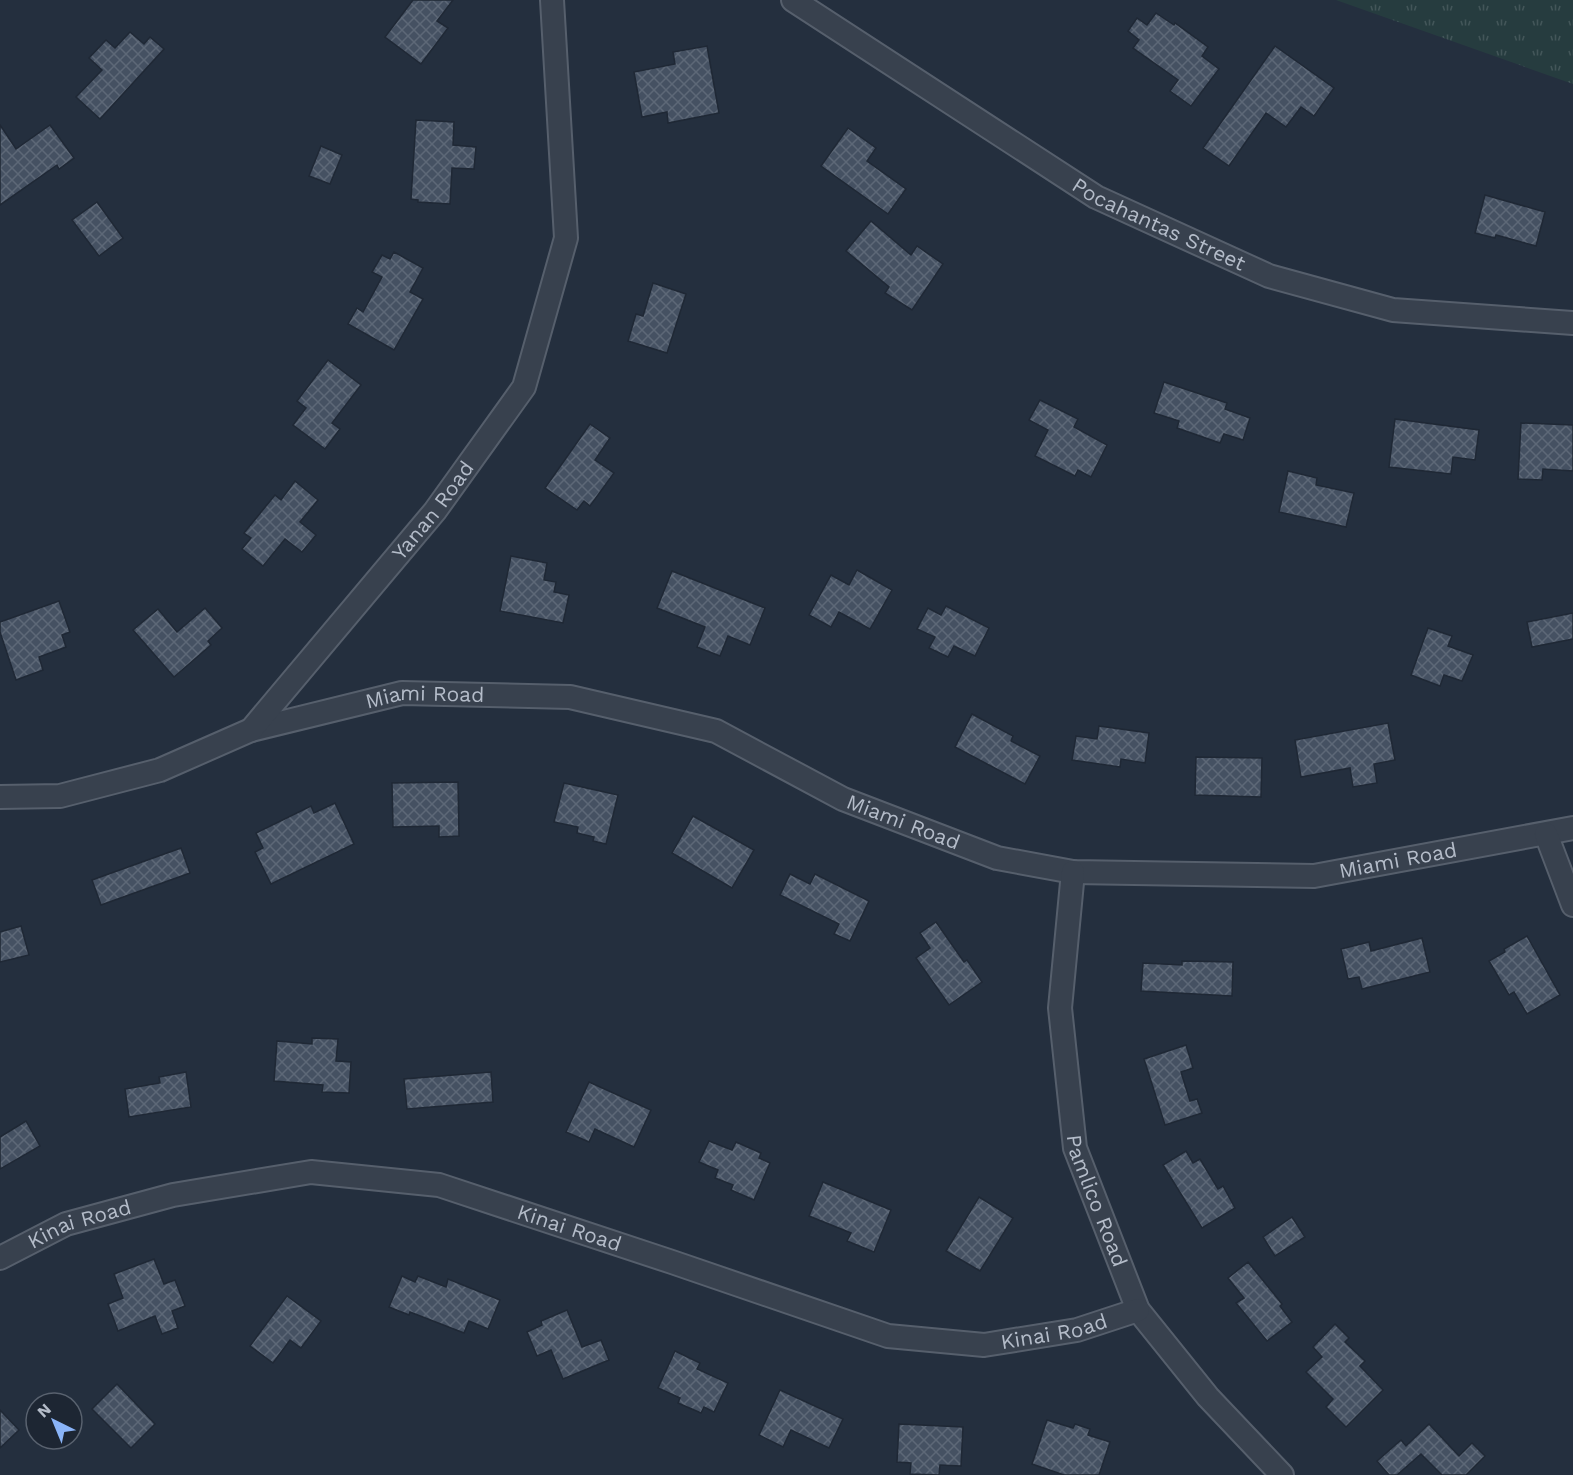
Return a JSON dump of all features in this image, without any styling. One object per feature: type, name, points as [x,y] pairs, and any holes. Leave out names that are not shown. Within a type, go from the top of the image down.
[{"type":"street","name":"Yanan Road","points":[[0,797],[60,796],[160,771],[251,730],[435,511],[524,387],[566,238],[552,0]]},
{"type":"street","name":"Pocahantas Street","points":[[793,0],[1096,197],[1269,276],[1393,310],[1573,322]]},
{"type":"street","name":"Miami Road","points":[[251,730],[402,693],[570,697],[716,731],[843,799],[998,858],[1073,872],[1314,876],[1573,828]]},
{"type":"street","points":[[1546,834],[1573,905]]},
{"type":"street","name":"Pamlico Road","points":[[1073,872],[1060,1008],[1075,1148],[1138,1310],[1208,1397],[1282,1475]]},
{"type":"street","name":"Kinai Road","points":[[0,1258],[66,1224],[98,1215],[173,1195],[311,1172],[439,1185],[888,1336],[984,1345],[1077,1330],[1138,1310]]},
{"type":"green space","points":[[1336,0],[1573,0],[1573,84]]},
{"type":"building","points":[[413,0],[453,0],[437,21],[448,28],[421,64],[385,37]]},
{"type":"building","points":[[1156,13],[1174,25],[1175,23],[1208,47],[1202,56],[1219,69],[1191,106],[1170,91],[1178,80],[1133,48],[1139,40],[1128,31],[1137,18],[1147,25]]},
{"type":"building","points":[[130,32],[144,44],[150,37],[164,49],[100,119],[76,97],[102,70],[89,58],[106,40],[115,48]]},
{"type":"building","points":[[707,46],[719,113],[668,123],[667,112],[642,117],[634,72],[675,64],[673,52]]},
{"type":"building","points":[[1275,46],[1334,88],[1314,116],[1301,107],[1286,127],[1266,113],[1229,166],[1203,148]]},
{"type":"building","points":[[416,120],[454,122],[453,145],[476,147],[474,169],[452,168],[450,204],[418,202],[418,200],[411,199]]},
{"type":"building","points":[[0,125],[16,149],[50,125],[74,158],[59,169],[57,165],[0,205]]},
{"type":"building","points":[[848,128],[876,148],[867,161],[906,189],[888,214],[821,166]]},
{"type":"building","points":[[321,146],[342,155],[330,184],[309,176]]},
{"type":"building","points":[[1485,195],[1545,212],[1536,246],[1496,235],[1495,238],[1475,233]]},
{"type":"building","points":[[97,202],[123,238],[99,256],[72,220]]},
{"type":"building","points":[[871,221],[911,255],[917,246],[943,264],[912,310],[885,293],[889,287],[846,251]]},
{"type":"building","points":[[394,252],[423,268],[410,292],[423,299],[394,350],[348,324],[357,308],[363,312],[382,277],[372,272],[382,255],[390,259]]},
{"type":"building","points":[[653,283],[686,294],[667,353],[628,341],[636,314],[643,316]]},
{"type":"building","points":[[328,360],[361,385],[332,423],[340,429],[325,449],[293,425],[306,408],[297,401]]},
{"type":"building","points":[[1164,382],[1227,403],[1225,409],[1250,418],[1243,440],[1224,434],[1220,443],[1177,428],[1179,421],[1154,413]]},
{"type":"building","points":[[1040,400],[1078,419],[1074,427],[1107,445],[1091,477],[1078,470],[1075,476],[1035,456],[1048,430],[1029,420]]},
{"type":"building","points":[[1395,419],[1479,430],[1475,460],[1453,457],[1451,474],[1389,467]]},
{"type":"building","points":[[1521,423],[1573,425],[1573,471],[1543,469],[1542,480],[1518,479]]},
{"type":"building","points":[[590,424],[610,438],[595,460],[614,473],[590,506],[584,501],[577,510],[545,488]]},
{"type":"building","points":[[1288,471],[1317,478],[1316,485],[1354,493],[1346,527],[1279,512]]},
{"type":"building","points":[[295,481],[318,500],[300,522],[316,535],[302,552],[285,539],[263,566],[242,549],[251,538],[244,533],[275,495],[281,500]]},
{"type":"building","points":[[511,556],[547,563],[544,580],[556,582],[554,592],[569,595],[563,623],[500,611]]},
{"type":"building","points":[[857,570],[892,590],[870,629],[839,612],[831,627],[809,615],[831,575],[849,585]]},
{"type":"building","points":[[672,571],[765,608],[750,645],[728,636],[720,656],[697,647],[705,627],[657,608]]},
{"type":"building","points":[[59,601],[70,632],[62,635],[66,647],[39,657],[43,670],[16,680],[0,632],[0,622]]},
{"type":"building","points":[[946,606],[989,628],[975,656],[954,646],[948,657],[929,648],[935,637],[917,629],[928,608],[941,615]]},
{"type":"building","points":[[205,608],[222,628],[208,641],[211,645],[174,677],[133,630],[158,609],[177,632]]},
{"type":"building","points":[[1573,613],[1573,639],[1532,647],[1527,622]]},
{"type":"building","points":[[1428,628],[1452,636],[1448,646],[1473,655],[1462,681],[1444,675],[1440,686],[1411,675]]},
{"type":"building","points":[[972,714],[1013,736],[1011,741],[1040,756],[1025,784],[955,747]]},
{"type":"building","points":[[1388,723],[1395,760],[1374,764],[1377,783],[1353,787],[1350,768],[1301,777],[1295,740]]},
{"type":"building","points":[[1099,726],[1149,733],[1145,763],[1121,759],[1120,767],[1072,760],[1076,736],[1097,739]]},
{"type":"building","points":[[1196,757],[1262,758],[1261,797],[1195,795]]},
{"type":"building","points":[[458,782],[459,836],[439,837],[439,826],[393,827],[392,783]]},
{"type":"building","points":[[564,783],[618,795],[606,844],[593,841],[594,837],[577,833],[578,827],[554,822]]},
{"type":"building","points":[[335,803],[354,844],[271,884],[255,852],[263,848],[256,833],[311,806],[314,813]]},
{"type":"building","points":[[693,816],[754,850],[732,888],[672,853]]},
{"type":"building","points":[[181,848],[190,873],[101,905],[92,880]]},
{"type":"building","points":[[790,874],[810,884],[815,874],[869,901],[850,941],[834,934],[839,924],[780,895]]},
{"type":"building","points":[[936,922],[964,962],[967,960],[982,982],[949,1005],[916,958],[930,948],[920,933]]},
{"type":"building","points":[[21,926],[29,955],[0,962],[0,932]]},
{"type":"building","points":[[1527,936],[1560,995],[1527,1014],[1514,992],[1509,995],[1489,961]]},
{"type":"building","points":[[1422,938],[1430,972],[1362,989],[1359,977],[1348,979],[1341,949],[1369,942],[1371,951]]},
{"type":"building","points":[[1182,961],[1233,962],[1232,996],[1141,991],[1143,963],[1182,965]]},
{"type":"building","points":[[312,1038],[338,1039],[336,1061],[351,1062],[349,1093],[322,1092],[323,1085],[274,1081],[277,1041],[312,1044]]},
{"type":"building","points":[[1186,1045],[1193,1068],[1181,1072],[1190,1101],[1197,1099],[1202,1113],[1165,1125],[1144,1059]]},
{"type":"building","points":[[186,1072],[191,1107],[129,1117],[125,1089],[160,1083],[159,1077]]},
{"type":"building","points":[[491,1072],[493,1102],[407,1109],[404,1079]]},
{"type":"building","points":[[589,1082],[651,1110],[634,1147],[595,1129],[589,1142],[566,1132]]},
{"type":"building","points":[[26,1121],[40,1146],[0,1169],[0,1137]]},
{"type":"building","points":[[709,1141],[732,1150],[736,1142],[761,1153],[759,1158],[770,1163],[754,1200],[731,1190],[733,1185],[715,1178],[718,1170],[699,1162]]},
{"type":"building","points":[[1186,1151],[1193,1163],[1200,1159],[1218,1189],[1223,1186],[1235,1208],[1202,1228],[1163,1165]]},
{"type":"building","points":[[823,1182],[891,1210],[874,1252],[847,1241],[851,1233],[809,1216]]},
{"type":"building","points":[[979,1197],[1013,1218],[980,1271],[946,1251]]},
{"type":"building","points":[[1292,1217],[1305,1237],[1275,1256],[1263,1237]]},
{"type":"building","points":[[154,1259],[164,1284],[175,1280],[185,1306],[172,1311],[178,1328],[162,1334],[155,1316],[118,1331],[108,1304],[123,1298],[114,1274]]},
{"type":"building","points":[[1248,1262],[1282,1304],[1280,1306],[1292,1322],[1267,1341],[1236,1303],[1244,1298],[1228,1278]]},
{"type":"building","points":[[402,1276],[415,1282],[418,1276],[446,1287],[448,1279],[500,1300],[488,1329],[469,1321],[464,1333],[410,1312],[409,1315],[389,1307]]},
{"type":"building","points":[[287,1296],[321,1321],[301,1348],[290,1340],[273,1363],[250,1346]]},
{"type":"building","points":[[567,1310],[582,1347],[601,1340],[609,1360],[563,1379],[551,1350],[537,1356],[527,1332],[542,1325],[541,1321]]},
{"type":"building","points":[[1335,1324],[1349,1338],[1345,1342],[1365,1361],[1360,1366],[1383,1390],[1346,1427],[1326,1407],[1333,1399],[1306,1372],[1322,1357],[1313,1347]]},
{"type":"building","points":[[675,1351],[700,1363],[697,1369],[728,1383],[714,1412],[704,1407],[701,1413],[678,1403],[680,1398],[658,1388]]},
{"type":"building","points":[[117,1384],[155,1424],[131,1448],[92,1409]]},
{"type":"building","points":[[780,1390],[843,1419],[829,1448],[791,1430],[783,1447],[759,1435]]},
{"type":"building","points":[[0,1410],[19,1430],[0,1448]]},
{"type":"building","points":[[1047,1420],[1073,1428],[1075,1424],[1090,1429],[1088,1435],[1110,1442],[1099,1475],[1064,1475],[1032,1464]]},
{"type":"building","points":[[899,1424],[963,1427],[961,1466],[940,1465],[939,1475],[910,1474],[911,1463],[897,1462]]},
{"type":"building","points":[[1429,1424],[1459,1456],[1472,1443],[1485,1456],[1466,1475],[1442,1475],[1421,1454],[1397,1475],[1389,1475],[1377,1461],[1401,1440],[1406,1446]]}]
